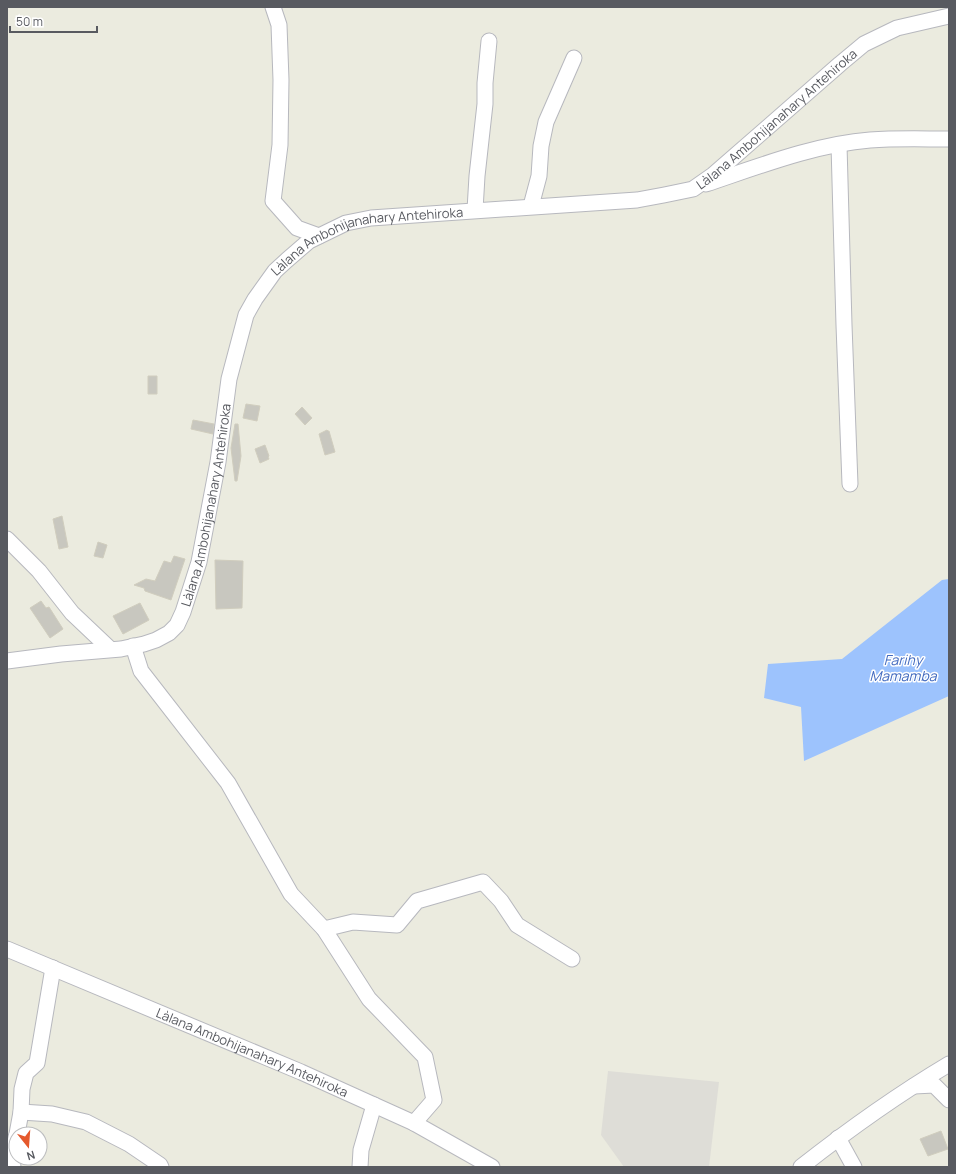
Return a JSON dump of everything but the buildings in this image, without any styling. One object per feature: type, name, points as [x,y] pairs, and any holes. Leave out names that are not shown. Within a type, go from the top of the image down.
[{"type":"street","points":[[273,7],[278,25],[281,80],[280,145],[273,201],[297,228],[319,236]]},
{"type":"street","name":"Làlana Ambohijanahary Antehiroka","points":[[7,660],[121,649],[156,640],[169,633],[177,625],[183,612],[199,562],[218,462],[229,380],[246,315],[255,299],[275,271],[310,241],[346,223],[371,218],[636,200],[693,188],[713,175],[864,44],[897,28],[949,16]]},
{"type":"street","points":[[475,210],[477,176],[485,104],[485,83],[489,41]]},
{"type":"street","points":[[531,206],[539,176],[541,146],[546,122],[574,58]]},
{"type":"street","points":[[693,188],[796,155],[839,145],[870,140],[949,139]]},
{"type":"street","points":[[839,145],[850,484]]},
{"type":"street","points":[[7,540],[39,571],[72,613],[110,649]]},
{"type":"street","points":[[133,646],[141,670],[228,783],[291,894],[324,929],[369,999],[425,1057],[434,1100],[414,1123]]},
{"type":"street","points":[[324,929],[353,922],[397,925],[417,901],[483,882],[501,901],[517,925],[572,959]]},
{"type":"street","name":"Làlana Ambohijanahary Antehiroka","points":[[7,949],[294,1069],[414,1123],[492,1167]]},
{"type":"street","points":[[18,1126],[21,1112],[22,1089],[26,1073],[37,1063],[53,968]]},
{"type":"street","points":[[800,1167],[838,1138],[912,1086],[949,1064]]},
{"type":"street","points":[[912,1086],[934,1085],[949,1100]]},
{"type":"street","points":[[360,1167],[361,1150],[374,1106]]},
{"type":"street","points":[[21,1112],[52,1114],[86,1122],[129,1144],[160,1166]]},
{"type":"street","points":[[838,1138],[854,1167]]},
{"type":"shaded area","points":[[608,1071],[719,1082],[709,1167],[624,1167],[601,1135]]},
{"type":"water","name":"Farihy Mamamba","points":[[949,579],[949,696],[804,761],[801,707],[764,698],[768,664],[842,659],[942,580]]}]
